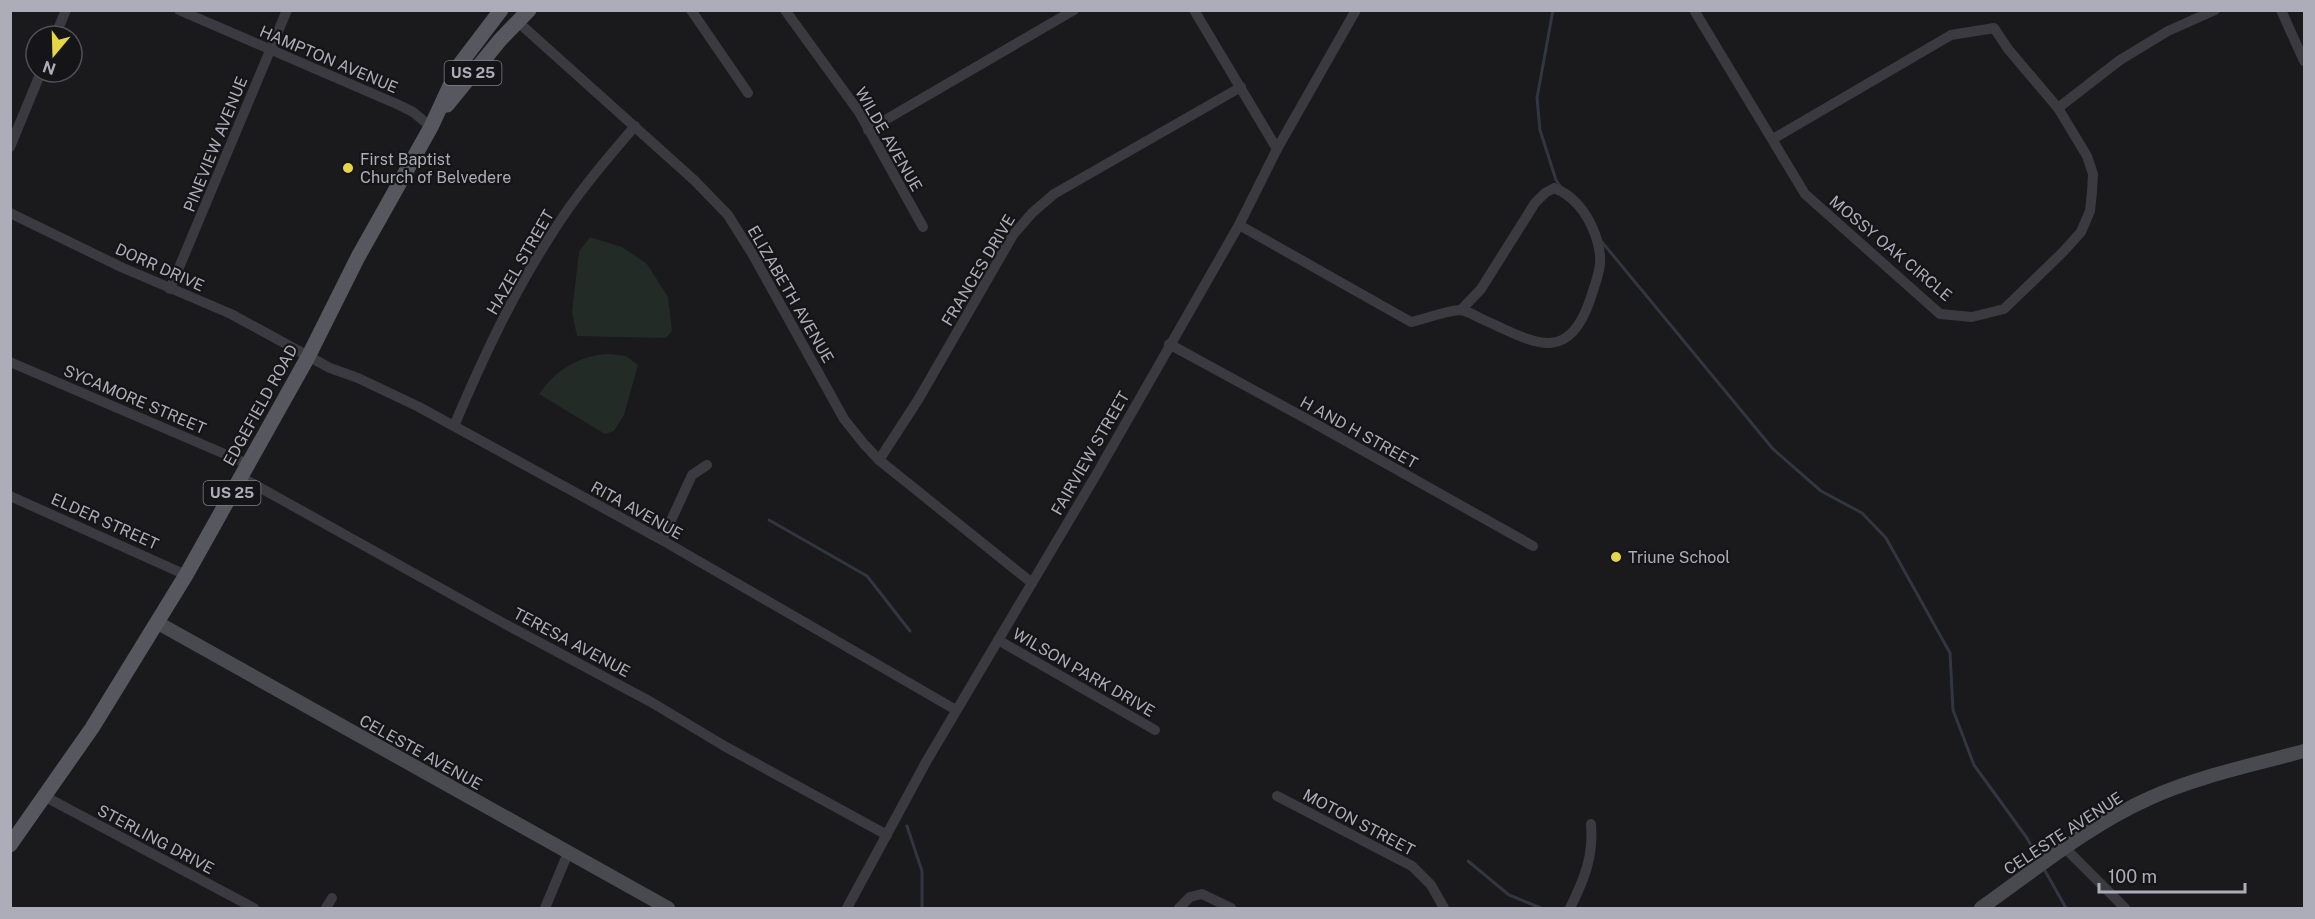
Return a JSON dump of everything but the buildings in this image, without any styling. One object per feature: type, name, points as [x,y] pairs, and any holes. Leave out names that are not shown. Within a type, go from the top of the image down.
[{"type":"main road","name":"EDGEFIELD ROAD","points":[[10,845],[92,728],[186,575],[245,470],[303,353],[431,127],[460,64],[509,13]]},
{"type":"main road","name":"EDGEFIELD ROAD","points":[[431,127],[500,40],[509,13]]},
{"type":"street","name":"HAMPTON AVENUE","points":[[179,10],[405,108],[431,127]]},
{"type":"street","name":"PINEVIEW AVENUE","points":[[170,289],[287,10]]},
{"type":"street","points":[[691,10],[748,93]]},
{"type":"street","name":"WILDE AVENUE","points":[[785,10],[858,112],[923,227]]},
{"type":"street","points":[[868,129],[1074,10]]},
{"type":"street","points":[[1194,10],[1277,149]]},
{"type":"street","name":"FAIRVIEW STREET","points":[[848,909],[956,710],[1239,225],[1277,149],[1356,10]]},
{"type":"street","name":"MOSSY OAK CIRCLE","points":[[1694,10],[1805,194],[1940,314],[1972,317],[2004,309],[2015,301],[2081,232],[2090,212],[2093,174],[2087,156],[2058,108],[2008,49],[1994,28],[1951,35],[1773,139]]},
{"type":"street","points":[[2058,108],[2120,60],[2168,31],[2215,10]]},
{"type":"street","points":[[2281,10],[2304,61]]},
{"type":"street","name":"ELIZABETH AVENUE","points":[[509,13],[694,180],[728,215],[753,255],[844,419],[864,444],[879,460],[1032,583]]},
{"type":"street","points":[[10,147],[36,84]]},
{"type":"street","name":"FRANCES DRIVE","points":[[879,460],[918,400],[1013,235],[1032,213],[1054,195],[1241,87]]},
{"type":"street","name":"HAZEL STREET","points":[[454,426],[483,358],[547,241],[574,200],[635,126]]},
{"type":"street","points":[[1239,225],[1412,322],[1461,310],[1481,289],[1536,203],[1545,193],[1554,188],[1564,192],[1588,214],[1601,252],[1599,272],[1585,314],[1569,337],[1558,343],[1546,344],[1533,341],[1461,310]]},
{"type":"street","name":"DORR DRIVE","points":[[10,213],[170,289],[231,314],[303,353]]},
{"type":"street","name":"H AND H STREET","points":[[1169,344],[1533,546]]},
{"type":"street","name":"RITA AVENUE","points":[[303,353],[454,426],[662,540],[956,710]]},
{"type":"street","name":"SYCAMORE STREET","points":[[10,362],[245,470]]},
{"type":"street","points":[[662,540],[692,475],[707,465]]},
{"type":"street","name":"TERESA AVENUE","points":[[245,470],[505,624],[651,702],[726,747],[887,835]]},
{"type":"street","name":"ELDER STREET","points":[[10,496],[186,575]]},
{"type":"street","name":"CELESTE AVENUE","points":[[158,623],[668,909]]},
{"type":"street","name":"WILSON PARK DRIVE","points":[[998,640],[1155,730]]},
{"type":"street","name":"CELESTE AVENUE","points":[[1981,909],[2066,849],[2131,807],[2187,784],[2304,751]]},
{"type":"street","name":"STERLING DRIVE","points":[[44,796],[254,909]]},
{"type":"street","name":"MOTON STREET","points":[[1277,796],[1412,866],[1431,885],[1444,909]]},
{"type":"street","points":[[1570,909],[1583,881],[1590,858],[1591,824]]},
{"type":"street","points":[[2066,849],[2126,909]]},
{"type":"street","points":[[545,909],[568,853]]},
{"type":"street","points":[[1179,909],[1190,897],[1202,894],[1231,909]]},
{"type":"street","points":[[326,909],[332,898]]},
{"type":"shaded area","points":[[590,237],[622,247],[647,264],[668,297],[672,331],[666,338],[577,336],[572,312],[579,252]]},
{"type":"shaded area","points":[[609,354],[626,356],[638,365],[624,415],[614,431],[605,434],[539,394],[569,365],[588,357]]},
{"type":"waterway","points":[[1553,10],[1537,98],[1540,130],[1560,186]]},
{"type":"waterway","points":[[1602,242],[1773,449],[1821,491],[1862,513],[1886,538],[1950,653],[1953,710],[1974,765],[2027,838],[2039,860]]},
{"type":"waterway","points":[[769,520],[867,576],[910,631]]},
{"type":"waterway","points":[[907,826],[922,871],[922,908]]},
{"type":"waterway","points":[[1468,861],[1509,895],[1541,908]]},
{"type":"waterway","points":[[2044,869],[2066,908]]},
{"type":"place","name":"First Baptist Church of Belvedere","points":[[348,168]]},
{"type":"place","name":"Triune School","points":[[1616,557]]}]
